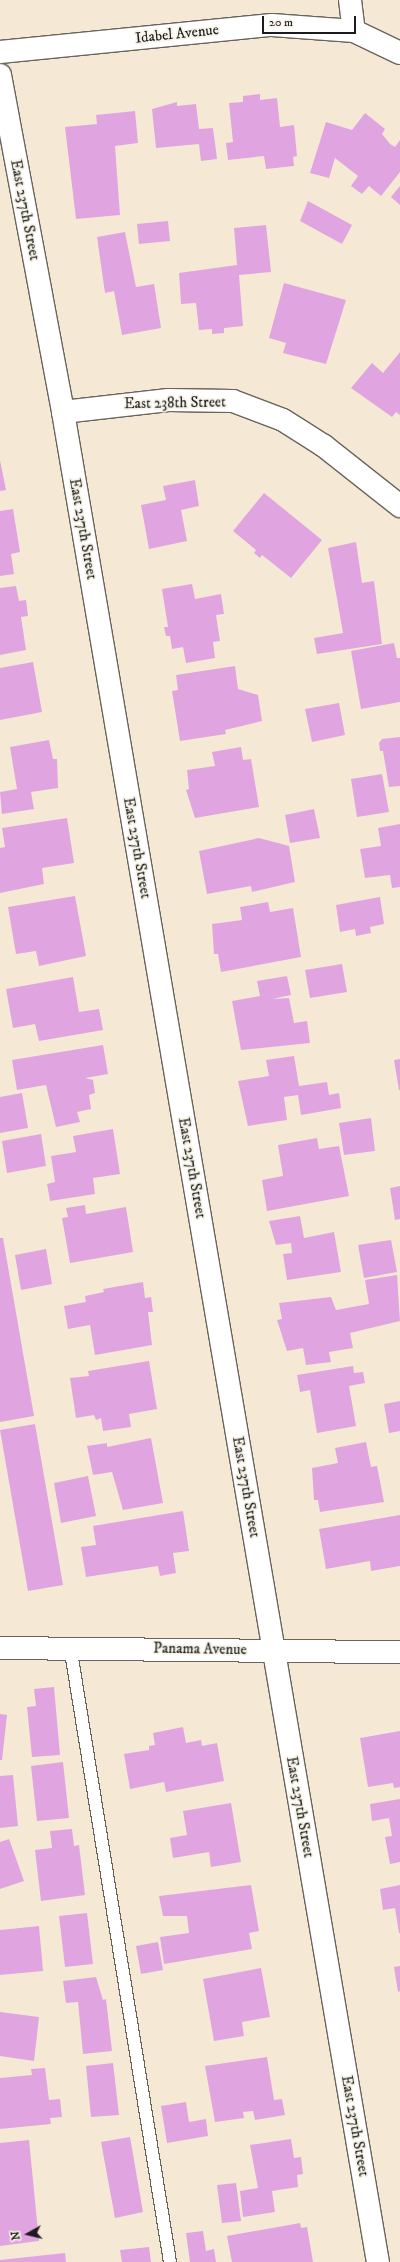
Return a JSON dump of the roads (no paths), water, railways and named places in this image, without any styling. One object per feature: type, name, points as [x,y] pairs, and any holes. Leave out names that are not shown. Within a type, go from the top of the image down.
[{"type":"street","points":[[350,0],[354,31]]},
{"type":"street","name":"Idabel Avenue","points":[[0,52],[272,24],[354,31],[400,52]]},
{"type":"street","name":"East 237th Street","points":[[0,75],[63,412],[378,2262]]},
{"type":"street","name":"East 238th Street","points":[[63,412],[168,400],[233,401],[294,427],[400,506]]},
{"type":"street","name":"Panama Avenue","points":[[0,1648],[70,1646],[400,1652]]},
{"type":"lane","points":[[70,1646],[170,2262]]}]
